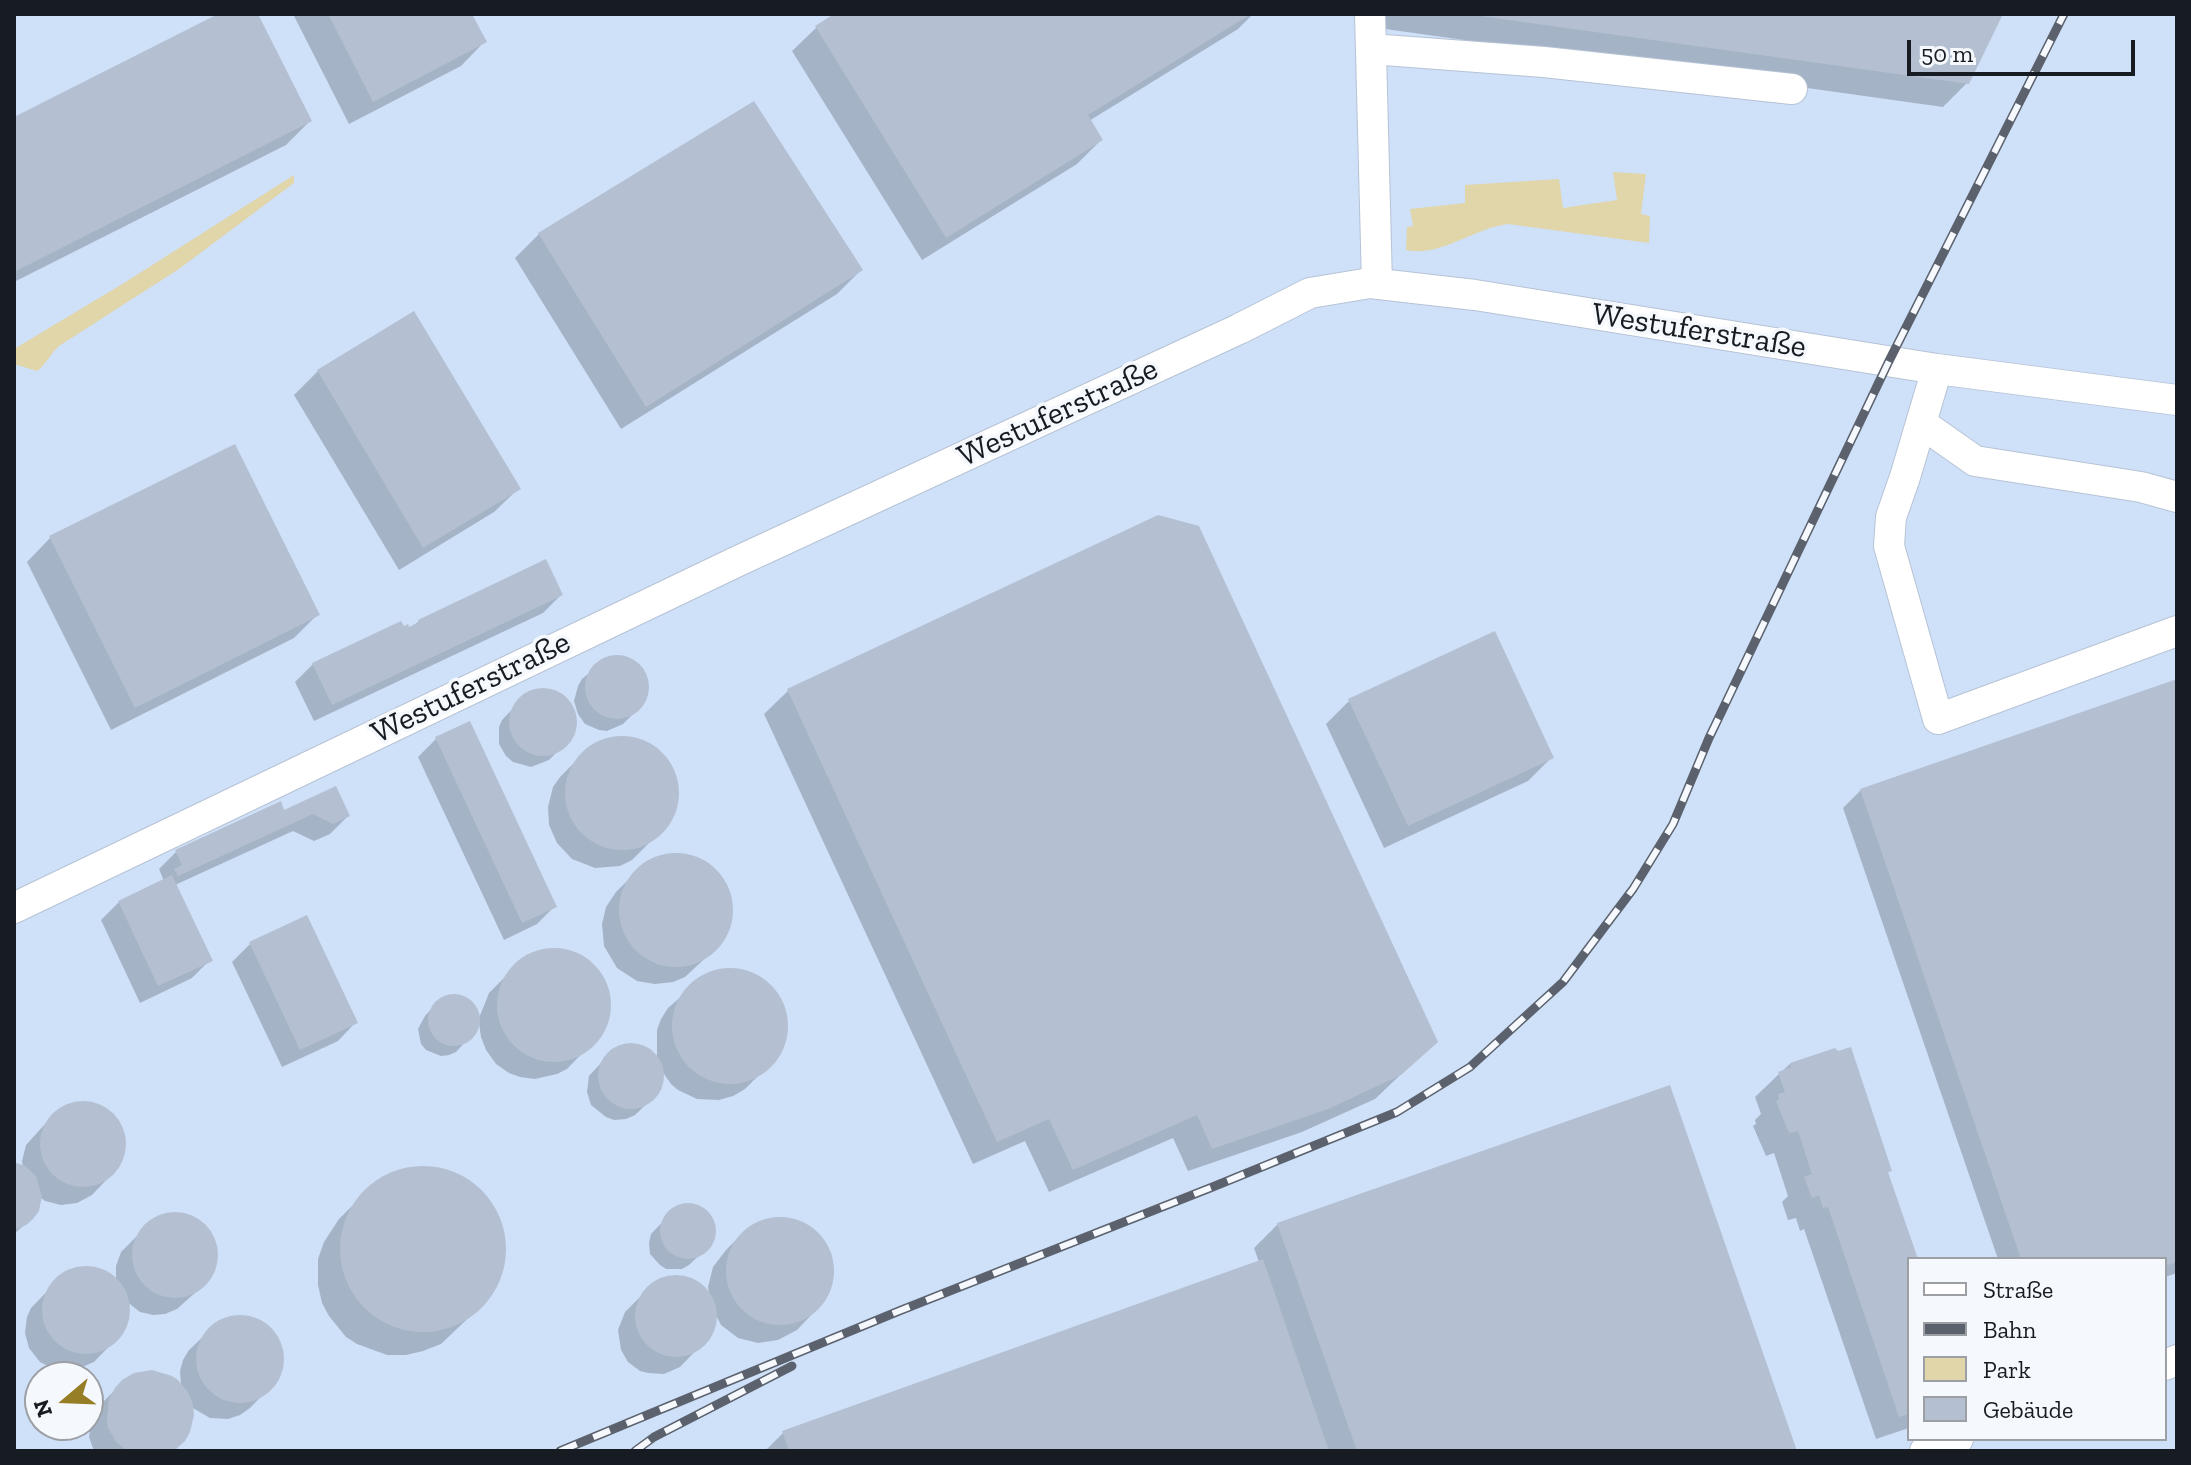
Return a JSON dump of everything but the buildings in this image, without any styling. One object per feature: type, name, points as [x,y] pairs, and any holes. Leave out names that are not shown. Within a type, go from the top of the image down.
[{"type":"lane","points":[[1370,14],[1377,284]]},
{"type":"lane","points":[[1371,49],[1544,62],[1792,89]]},
{"type":"lane","name":"Westuferstraße","points":[[14,908],[736,562],[1239,329],[1310,293],[1370,283],[1475,295],[1937,369],[2177,400]]},
{"type":"lane","points":[[1937,369],[1891,517],[1889,546],[1938,719],[2177,631]]},
{"type":"lane","points":[[1921,423],[1975,461],[2141,487],[2177,497]]},
{"type":"lane","points":[[1925,1451],[1952,1441]]},
{"type":"shaded area","points":[[14,14],[2177,14],[2177,1451],[14,1451]]},
{"type":"green space","points":[[1613,172],[1646,174],[1641,214],[1650,216],[1649,243],[1508,224],[1431,250],[1406,250],[1407,227],[1413,226],[1410,209],[1465,203],[1465,185],[1559,179],[1563,208],[1617,200]]},
{"type":"green space","points":[[294,175],[294,183],[179,269],[59,346],[37,371],[14,364],[14,349]]},
{"type":"railway","points":[[560,1451],[899,1311],[1397,1112],[1470,1067],[1563,982],[1633,889],[1673,824],[1709,738],[1889,361],[2064,14]]},
{"type":"railway","points":[[635,1451],[654,1437],[792,1366]]}]
